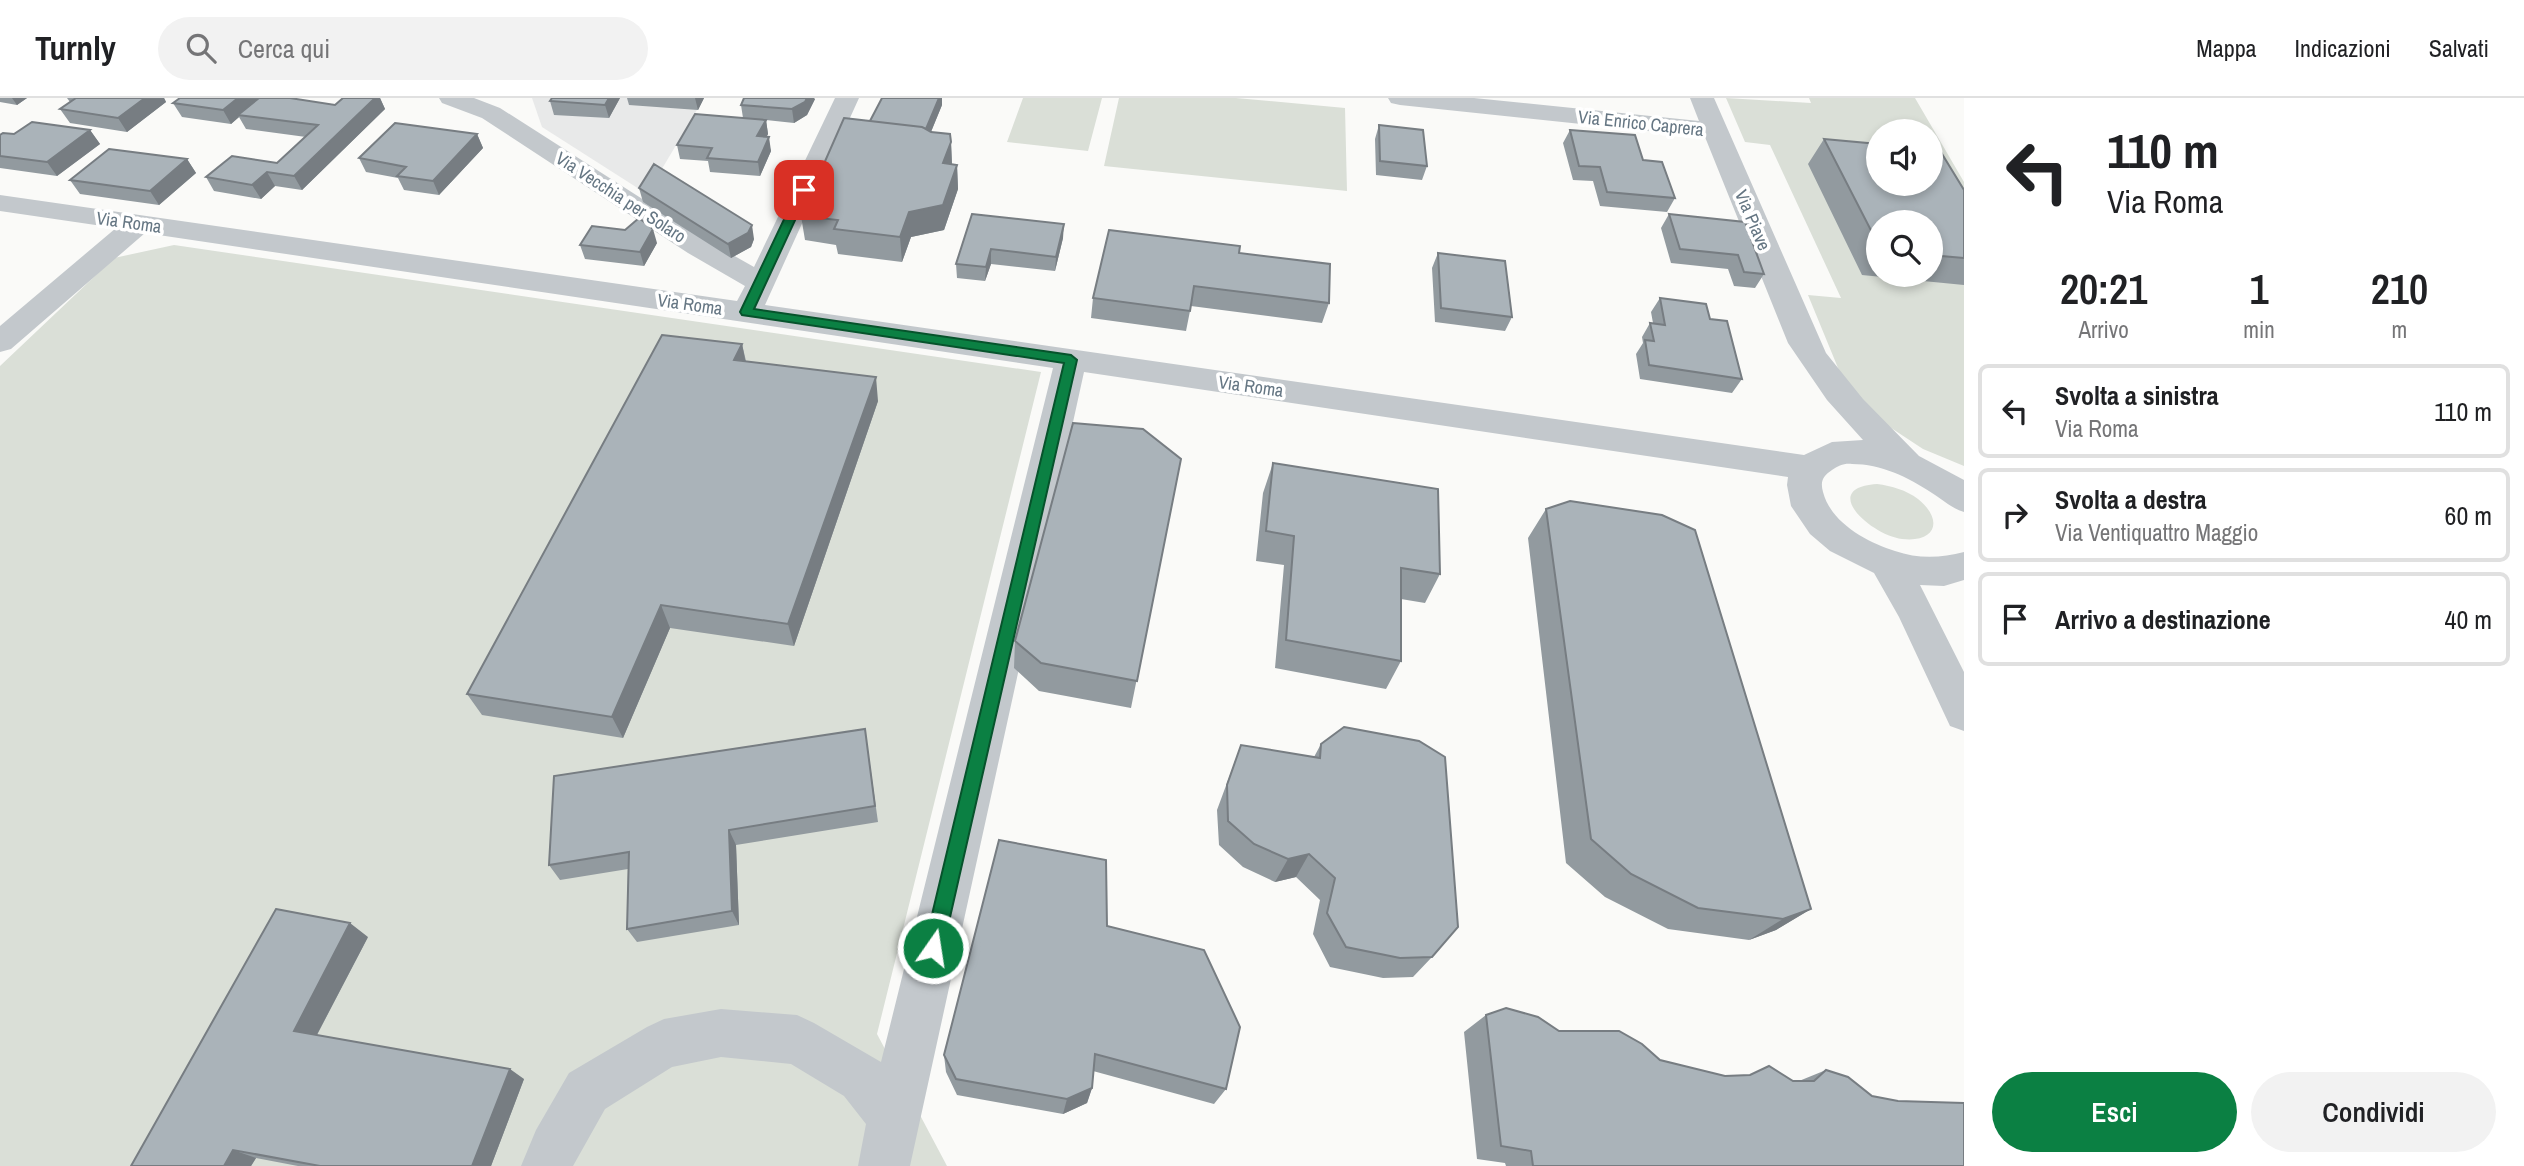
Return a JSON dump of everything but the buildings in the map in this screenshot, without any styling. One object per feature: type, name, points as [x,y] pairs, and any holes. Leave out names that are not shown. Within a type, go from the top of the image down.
[{"type":"street","name":"Via Vecchia per Solaro","points":[[451,98],[490,106],[698,247],[761,283]]},
{"type":"street","points":[[746,312],[846,98]]},
{"type":"street","name":"Via Enrico Caprera","points":[[1400,98],[1715,130]]},
{"type":"street","name":"Via Piave","points":[[1702,98],[1804,343],[1813,383],[1830,434],[1816,476]]},
{"type":"street","name":"Via Roma","points":[[0,203],[1671,448],[1746,475],[1816,476]]},
{"type":"street","points":[[0,342],[139,223]]},
{"type":"street","name":"Via Piave","points":[[1804,343],[1853,412],[1917,467]]},
{"type":"street","points":[[884,1166],[1071,360]]},
{"type":"street","points":[[1964,481],[1867,453],[1816,476],[1819,520],[1851,547],[1888,565],[1951,569],[1954,652],[1964,685]]},
{"type":"street","points":[[1917,467],[1964,499]]},
{"type":"street","points":[[1888,565],[1916,612],[1964,713]]},
{"type":"street","points":[[547,1166],[554,1148],[587,1091],[664,1044],[721,1034],[797,1040],[862,1078],[893,1118]]},
{"type":"shaded area","points":[[532,98],[704,98],[647,194],[542,127]]},
{"type":"shaded area","points":[[1023,98],[1102,98],[1088,151],[1007,142]]},
{"type":"shaded area","points":[[1119,98],[1236,98],[1345,108],[1347,191],[1104,166]]},
{"type":"shaded area","points":[[1726,98],[1811,103],[1809,98],[1915,98],[1927,119],[1866,119],[1866,196],[1943,196],[1943,146],[1964,182],[1964,466],[1923,449],[1879,420],[1845,385],[1808,295],[1841,298],[1770,145],[1745,142]]},
{"type":"shaded area","points":[[174,245],[1041,372],[877,1034],[947,1166],[0,1166],[0,366],[114,258]]},
{"type":"shaded area","points":[[1877,484],[1899,489],[1918,499],[1931,515],[1933,522],[1929,534],[1914,539],[1902,539],[1890,536],[1865,521],[1851,502],[1852,494],[1860,487]]},
{"type":"route","points":[[804,190],[746,312],[1071,360],[933,948]]}]
